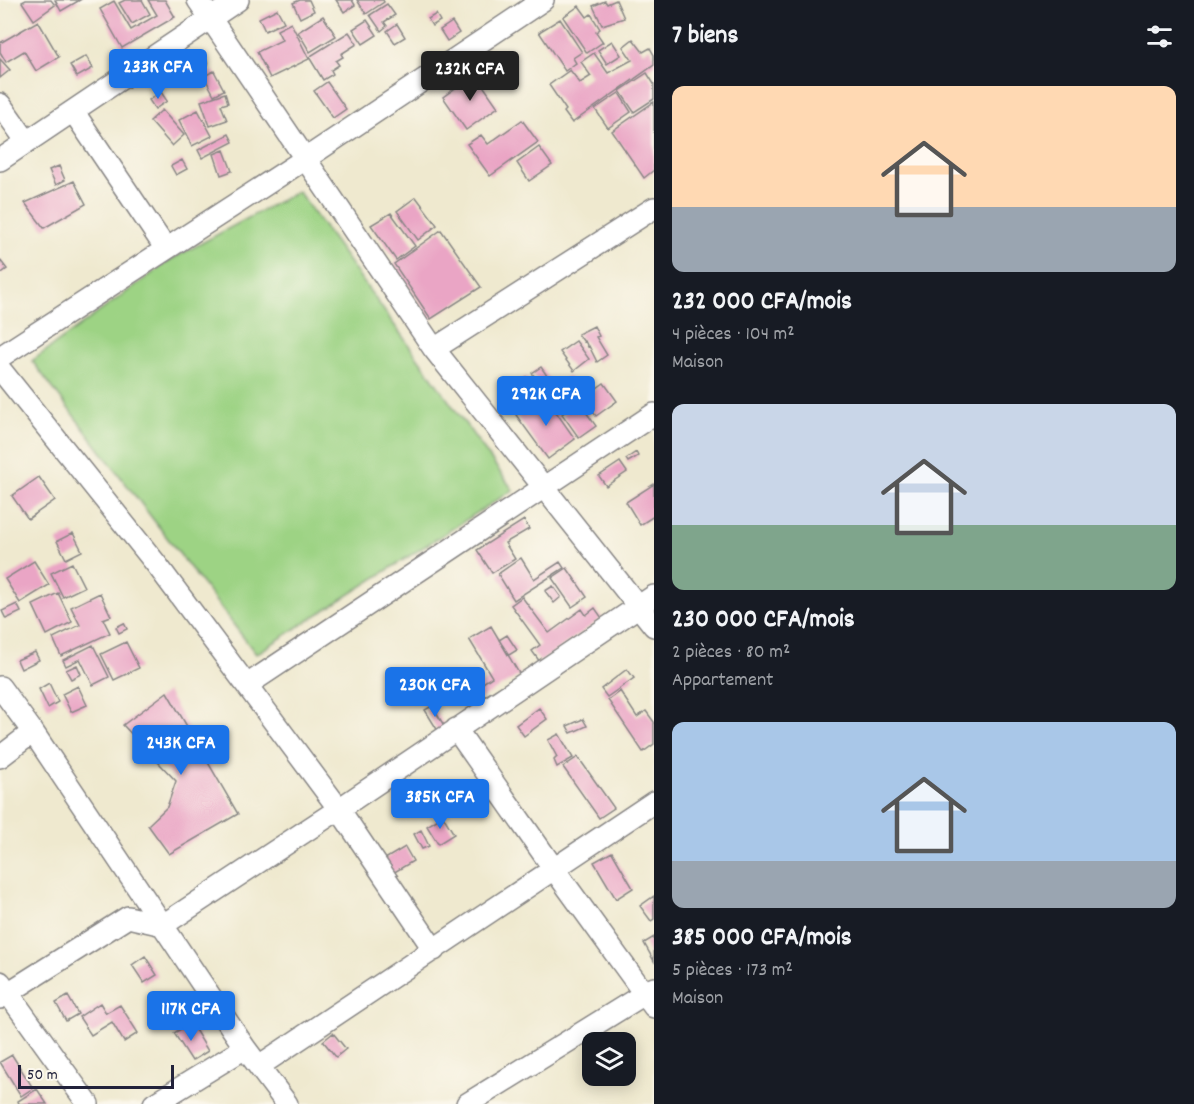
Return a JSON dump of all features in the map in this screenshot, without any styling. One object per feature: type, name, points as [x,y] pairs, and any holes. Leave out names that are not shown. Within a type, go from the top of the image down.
[{"type":"street","points":[[198,0],[434,349],[543,487],[646,600],[654,626]]},
{"type":"street","points":[[0,160],[238,0]]},
{"type":"street","points":[[0,357],[305,159],[543,0]]},
{"type":"street","points":[[0,104],[27,142]]},
{"type":"street","points":[[72,111],[166,249]]},
{"type":"street","points":[[434,349],[654,208]]},
{"type":"street","points":[[0,369],[157,565],[247,685],[339,809],[434,950]]},
{"type":"street","points":[[247,685],[654,414]]},
{"type":"street","points":[[88,1104],[3,991],[128,917],[163,925],[339,809],[646,600]]},
{"type":"street","points":[[0,687],[33,732],[245,1048],[287,1104]]},
{"type":"street","points":[[456,729],[554,869],[651,996],[467,1104]]},
{"type":"street","points":[[0,757],[33,732]]},
{"type":"street","points":[[259,1066],[654,802]]},
{"type":"street","points":[[154,1104],[245,1048]]},
{"type":"green space","points":[[298,191],[513,490],[256,654],[32,361],[172,259]]},
{"type":"building","points":[[51,0],[55,5],[34,20],[22,2]]},
{"type":"building","points":[[55,0],[80,0],[61,11]]},
{"type":"building","points":[[125,0],[142,0],[150,14],[132,24],[119,3]]},
{"type":"building","points":[[148,0],[165,0],[175,17],[122,48],[100,9],[114,1],[131,30],[157,15]]},
{"type":"building","points":[[309,0],[314,11],[300,18],[293,3]]},
{"type":"building","points":[[336,0],[352,0],[355,5],[344,12]]},
{"type":"building","points":[[357,0],[383,0],[384,2],[366,14]]},
{"type":"building","points":[[616,0],[624,18],[602,25],[593,6],[605,1],[607,4]]},
{"type":"building","points":[[387,4],[395,15],[384,22],[387,26],[381,31],[370,15]]},
{"type":"building","points":[[579,6],[587,17],[591,14],[600,29],[596,32],[603,42],[587,53],[563,17]]},
{"type":"building","points":[[277,9],[284,22],[265,31],[259,18]]},
{"type":"building","points":[[436,14],[440,21],[432,26],[428,19]]},
{"type":"building","points":[[323,16],[336,36],[310,52],[298,32]]},
{"type":"building","points":[[560,19],[582,52],[573,58],[576,63],[565,71],[539,32]]},
{"type":"building","points":[[367,20],[377,35],[363,44],[353,29]]},
{"type":"building","points":[[38,21],[59,57],[36,71],[24,51],[6,62],[0,52],[0,43]]},
{"type":"building","points":[[452,22],[459,33],[447,41],[440,30]]},
{"type":"building","points":[[291,23],[309,59],[270,78],[257,52],[282,40],[277,30]]},
{"type":"building","points":[[397,24],[405,37],[395,43],[387,31]]},
{"type":"building","points":[[349,32],[357,44],[341,54],[343,57],[336,61],[339,65],[331,70],[333,74],[323,80],[309,57]]},
{"type":"building","points":[[633,39],[643,52],[650,48],[654,55],[654,65],[572,123],[549,85],[570,70],[580,83],[591,76],[581,62],[594,53],[608,73],[632,60],[623,47]]},
{"type":"building","points":[[612,41],[621,55],[607,64],[598,50]]},
{"type":"building","points":[[203,53],[208,64],[188,74],[182,63]]},
{"type":"building","points":[[86,56],[93,68],[77,77],[70,65]]},
{"type":"building","points":[[0,59],[10,70],[0,78]]},
{"type":"building","points":[[214,71],[224,90],[214,95],[204,76]]},
{"type":"building","points":[[647,73],[654,84],[654,99],[634,112],[620,91]]},
{"type":"building","points":[[475,74],[498,107],[466,130],[443,97]]},
{"type":"building","points":[[327,82],[346,109],[333,118],[314,91]]},
{"type":"building","points":[[161,92],[167,101],[155,109],[149,100]]},
{"type":"building","points":[[225,93],[228,103],[221,105],[227,120],[210,126],[201,101]]},
{"type":"building","points":[[619,93],[631,112],[608,128],[595,109]]},
{"type":"building","points":[[654,102],[654,170],[644,178],[612,131]]},
{"type":"building","points":[[162,110],[184,135],[172,146],[150,121]]},
{"type":"building","points":[[198,110],[212,136],[192,146],[179,120]]},
{"type":"building","points":[[522,120],[538,142],[490,176],[467,144],[481,135],[488,144]]},
{"type":"building","points":[[229,134],[233,142],[202,158],[198,150]]},
{"type":"building","points":[[539,147],[552,165],[529,181],[517,163]]},
{"type":"building","points":[[224,150],[232,171],[221,175],[214,154]]},
{"type":"building","points":[[182,160],[187,169],[176,175],[171,166]]},
{"type":"building","points":[[59,166],[65,180],[56,185],[49,170]]},
{"type":"building","points":[[74,181],[86,204],[44,228],[25,203]]},
{"type":"building","points":[[416,197],[437,225],[418,240],[397,211]]},
{"type":"building","points":[[391,213],[415,246],[396,260],[371,225]]},
{"type":"building","points":[[441,230],[481,287],[431,319],[394,264]]},
{"type":"building","points":[[0,260],[7,269],[0,274]]},
{"type":"building","points":[[594,326],[599,336],[596,337],[607,355],[597,362],[589,346],[578,334]]},
{"type":"building","points":[[576,341],[589,359],[574,371],[560,352]]},
{"type":"building","points":[[541,367],[554,386],[568,376],[582,395],[559,412],[532,373]]},
{"type":"building","points":[[526,377],[538,394],[513,412],[501,394]]},
{"type":"building","points":[[604,383],[617,401],[596,416],[583,398]]},
{"type":"building","points":[[544,395],[575,439],[548,459],[516,415]]},
{"type":"building","points":[[579,402],[596,426],[579,438],[562,414]]},
{"type":"building","points":[[636,452],[638,456],[628,462],[626,459]]},
{"type":"building","points":[[620,462],[627,472],[606,486],[599,476]]},
{"type":"building","points":[[39,477],[55,500],[28,519],[12,496]]},
{"type":"building","points":[[654,484],[654,516],[640,525],[626,502]]},
{"type":"building","points":[[524,520],[529,529],[505,543],[515,559],[492,573],[477,550]]},
{"type":"building","points":[[73,533],[82,551],[66,559],[57,541]]},
{"type":"building","points":[[521,558],[534,579],[560,562],[564,568],[514,600],[498,574]]},
{"type":"building","points":[[34,561],[49,585],[20,603],[5,579]]},
{"type":"building","points":[[72,563],[84,587],[63,597],[51,573]]},
{"type":"building","points":[[567,568],[587,597],[572,607],[552,578]]},
{"type":"building","points":[[553,586],[561,597],[554,603],[545,591]]},
{"type":"building","points":[[58,593],[72,622],[47,635],[33,605]]},
{"type":"building","points":[[100,593],[111,616],[103,619],[110,633],[61,656],[53,638],[80,625],[71,607]]},
{"type":"building","points":[[522,597],[549,633],[582,609],[586,615],[595,608],[602,618],[540,662],[532,651],[540,645],[511,605]]},
{"type":"building","points":[[17,604],[21,612],[6,619],[2,611]]},
{"type":"building","points":[[124,623],[127,629],[119,633],[116,627]]},
{"type":"building","points":[[491,626],[520,675],[475,702],[469,692],[492,677],[469,639]]},
{"type":"building","points":[[507,635],[517,650],[509,655],[499,640]]},
{"type":"building","points":[[126,642],[139,668],[114,680],[101,654]]},
{"type":"building","points":[[93,645],[109,677],[93,685],[80,659],[66,666],[63,660]]},
{"type":"building","points":[[35,652],[39,660],[21,669],[17,660]]},
{"type":"building","points":[[77,665],[81,674],[71,679],[66,670]]},
{"type":"building","points":[[627,669],[634,678],[607,697],[601,689]]},
{"type":"building","points":[[49,683],[58,702],[48,708],[39,689]]},
{"type":"building","points":[[78,686],[87,705],[71,712],[62,694]]},
{"type":"building","points":[[620,691],[637,717],[646,711],[654,722],[654,744],[643,752],[608,700]]},
{"type":"building","points":[[167,692],[238,814],[169,854],[148,825],[167,807],[176,781],[123,725]]},
{"type":"building","points":[[432,706],[445,727],[438,731],[425,710]]},
{"type":"building","points":[[539,708],[547,719],[524,736],[516,725]]},
{"type":"building","points":[[583,719],[587,726],[571,733],[567,726]]},
{"type":"building","points":[[559,734],[573,758],[557,767],[554,760],[557,757],[548,740]]},
{"type":"building","points":[[578,757],[614,808],[599,818],[563,767]]},
{"type":"building","points":[[443,816],[454,834],[438,844],[427,826]]},
{"type":"building","points":[[421,830],[429,846],[422,849],[414,834]]},
{"type":"building","points":[[405,847],[413,861],[388,876],[380,862]]},
{"type":"building","points":[[612,852],[633,888],[616,899],[594,862]]},
{"type":"building","points":[[654,896],[654,919],[651,921],[640,906]]},
{"type":"building","points":[[654,937],[654,961],[644,943]]},
{"type":"building","points":[[145,956],[157,975],[144,983],[132,965]]},
{"type":"building","points":[[68,996],[78,1014],[66,1021],[56,1003]]},
{"type":"building","points":[[100,1003],[106,1013],[120,1005],[138,1033],[124,1042],[112,1022],[91,1035],[79,1017]]},
{"type":"building","points":[[191,1023],[208,1051],[192,1061],[174,1033]]},
{"type":"building","points":[[333,1033],[346,1049],[336,1057],[323,1041]]},
{"type":"building","points":[[12,1055],[33,1088],[21,1096],[0,1062]]},
{"type":"building","points":[[37,1089],[47,1104],[19,1104],[18,1101]]}]
